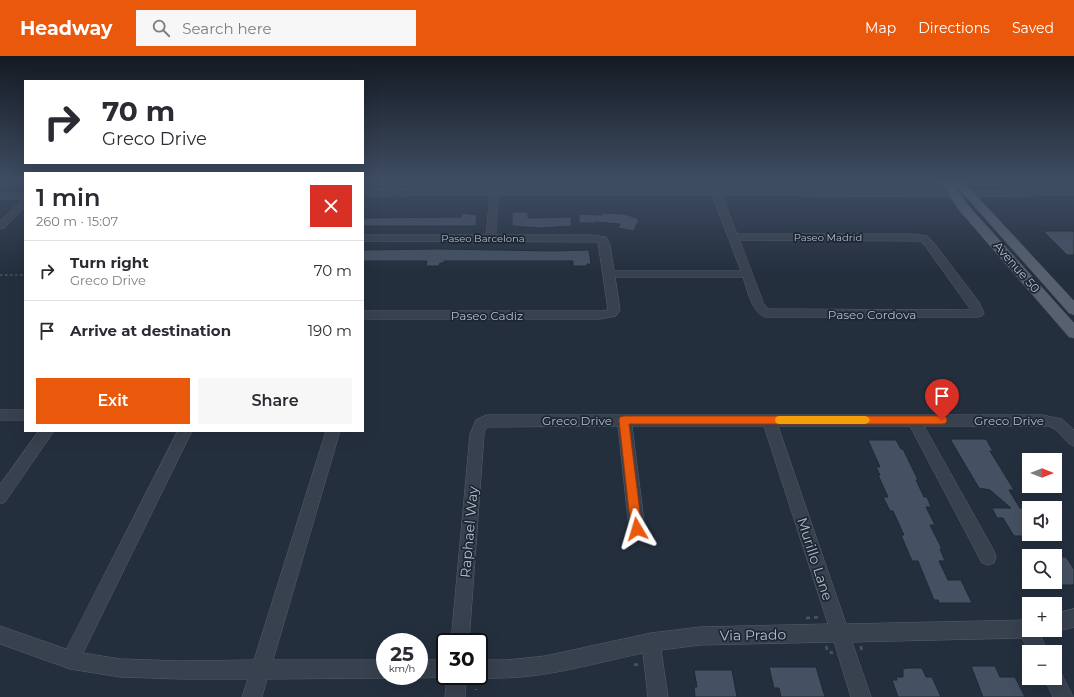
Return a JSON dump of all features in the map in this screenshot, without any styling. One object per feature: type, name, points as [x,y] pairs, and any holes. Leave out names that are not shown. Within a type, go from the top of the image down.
[{"type":"main road","name":"Avenue 50","points":[[974,212],[990,238],[1074,333]]},
{"type":"main road","name":"Avenue 50","points":[[980,212],[1070,306]]},
{"type":"main road","points":[[990,238],[1016,259],[1045,292],[1070,306]]},
{"type":"main road","points":[[1070,306],[1063,306],[1063,312],[1074,324]]},
{"type":"street","points":[[0,226],[15,212]]},
{"type":"street","points":[[491,238],[493,212]]},
{"type":"street","points":[[609,274],[748,274],[724,212]]},
{"type":"street","name":"Paseo Madrid","points":[[734,237],[923,238],[930,245],[975,305],[978,312]]},
{"type":"street","name":"Paseo Barcelona","points":[[364,238],[602,239],[605,242],[609,274]]},
{"type":"street","name":"Paseo Cadiz","points":[[364,315],[600,315],[612,313],[613,305],[609,274]]},
{"type":"street","name":"Paseo Cordova","points":[[748,274],[761,309],[765,312],[778,314],[968,314],[978,312]]},
{"type":"street","points":[[0,415],[24,415]]},
{"type":"street","name":"Greco Drive","points":[[481,423],[496,420],[1042,420],[1058,423],[1064,427],[1074,440]]},
{"type":"street","points":[[624,420],[637,529]]},
{"type":"street","name":"Murillo Lane","points":[[769,420],[861,697]]},
{"type":"street","points":[[914,420],[988,557]]},
{"type":"street","name":"Raphael Way","points":[[461,633],[477,434],[478,427],[481,423]]},
{"type":"street","points":[[0,497],[46,432]]},
{"type":"street","points":[[70,660],[184,432]]},
{"type":"street","points":[[252,697],[333,432]]},
{"type":"street","points":[[1062,621],[1074,618]]},
{"type":"street","name":"Via Prado","points":[[488,669],[545,666],[651,642],[700,636],[1022,629]]},
{"type":"street","points":[[0,635],[70,660],[120,668],[181,670],[376,669]]},
{"type":"street","points":[[651,642],[658,697]]},
{"type":"street","points":[[455,697],[456,685]]},
{"type":"street","points":[[1057,685],[1063,697]]},
{"type":"path","points":[[0,275],[24,275]]},
{"type":"path","points":[[805,618],[816,617]]},
{"type":"building","points":[[512,212],[528,212],[528,218],[571,217],[572,226],[540,228],[512,226]]},
{"type":"building","points":[[462,213],[477,215],[476,226],[364,226],[364,218],[461,217]]},
{"type":"building","points":[[602,213],[625,214],[639,219],[634,231],[618,228],[620,224],[595,222],[579,223],[579,214],[602,215]]},
{"type":"building","points":[[1043,231],[1074,231],[1074,255],[1067,255]]},
{"type":"building","points":[[364,250],[589,250],[591,264],[587,264],[587,266],[573,266],[573,261],[444,261],[444,263],[440,263],[439,266],[426,266],[427,261],[364,261]]},
{"type":"building","points":[[950,439],[986,439],[993,451],[990,451],[1014,490],[1009,490],[1020,508],[1022,508],[1022,536],[1014,536],[1003,518],[997,518],[992,508],[1011,508],[990,490],[979,488]]},
{"type":"building","points":[[868,440],[896,440],[901,449],[903,449],[918,480],[916,480],[924,497],[927,497],[931,507],[926,507],[935,525],[930,525],[942,549],[940,549],[945,561],[939,561],[948,580],[961,580],[972,603],[939,603],[938,600],[934,600],[918,561],[912,561],[901,535],[904,535],[893,511],[890,511],[883,497],[888,497],[876,467],[880,467]]},
{"type":"building","points":[[1062,557],[1066,557],[1074,569],[1074,585],[1062,585]]},
{"type":"building","points":[[971,666],[995,666],[1000,677],[1015,677],[1025,697],[983,697]]},
{"type":"building","points":[[769,667],[816,667],[825,697],[781,697],[779,688],[774,688]]},
{"type":"building","points":[[922,668],[926,677],[932,677],[941,697],[898,697],[892,680],[897,680],[896,677],[903,677],[903,669]]},
{"type":"building","points":[[694,670],[732,670],[737,697],[695,697],[694,687],[697,687]]},
{"type":"slow traffic","points":[[779,420],[865,420]]},
{"type":"route","points":[[637,529],[624,420],[942,420]]}]
